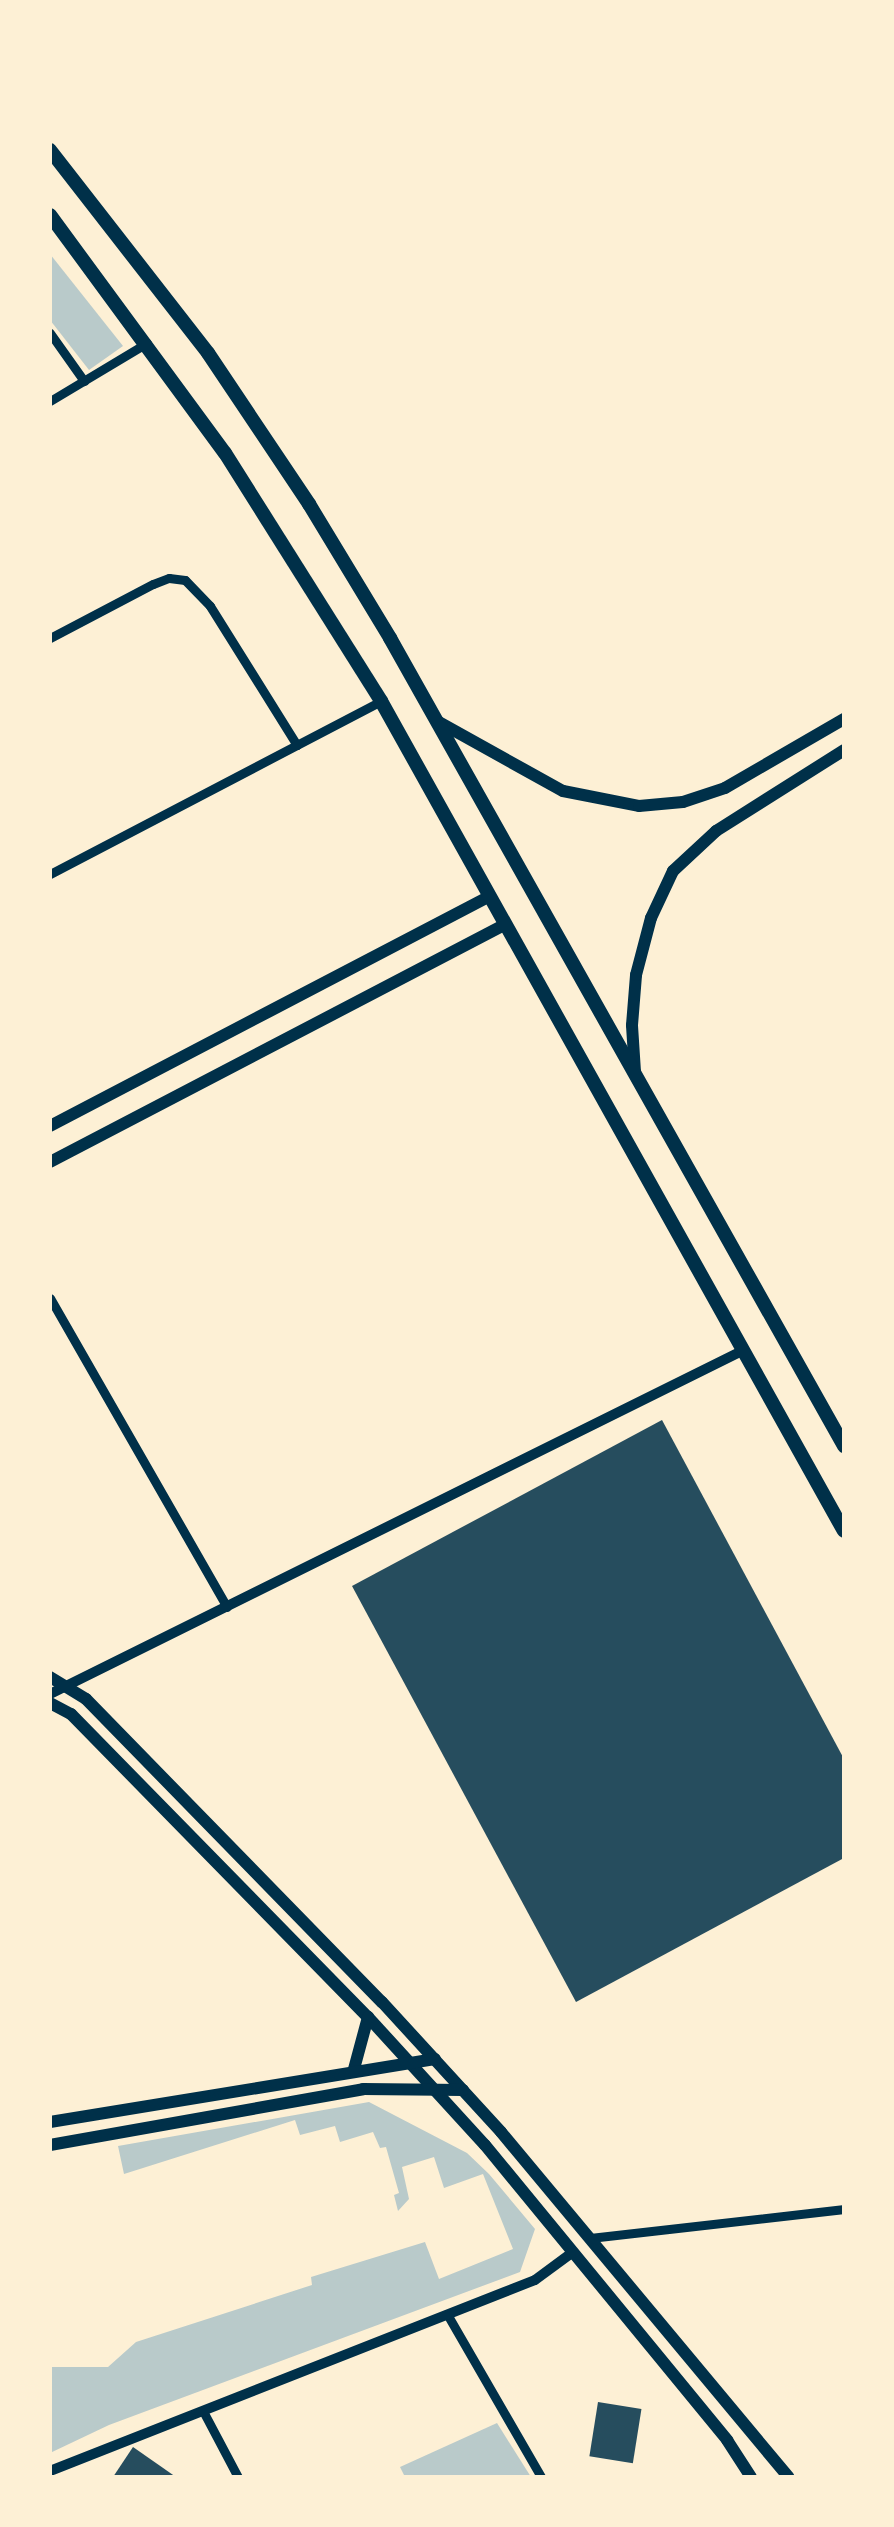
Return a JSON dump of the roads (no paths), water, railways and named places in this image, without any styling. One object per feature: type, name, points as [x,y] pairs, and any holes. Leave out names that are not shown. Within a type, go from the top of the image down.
[{"type":"highway","points":[[50,150],[208,352],[309,504],[436,720],[844,1446]]},
{"type":"highway","points":[[50,215],[148,343],[300,568],[381,701],[844,1531]]},
{"type":"main road","points":[[436,720],[563,791],[639,806],[682,802],[724,788],[844,718]]},
{"type":"main road","points":[[636,1074],[632,1025],[636,975],[650,918],[672,870],[716,831],[844,750]]},
{"type":"main road","points":[[50,1126],[490,896]]},
{"type":"main road","points":[[50,1162],[506,924]]},
{"type":"main road","points":[[50,1676],[56,1691],[86,1700],[435,2059],[788,2477]]},
{"type":"main road","points":[[50,1703],[72,1714],[409,2062],[573,2252],[727,2440],[751,2477]]},
{"type":"main road","points":[[354,2069],[368,2017]]},
{"type":"main road","points":[[50,2122],[354,2069],[435,2059]]},
{"type":"main road","points":[[50,2145],[363,2089],[463,2090]]},
{"type":"main road","points":[[573,2252],[590,2238]]},
{"type":"street","points":[[50,333],[84,381]]},
{"type":"street","points":[[50,401],[148,343]]},
{"type":"street","points":[[50,638],[154,584],[169,578],[185,580],[210,606],[297,745]]},
{"type":"street","points":[[50,874],[381,701]]},
{"type":"street","points":[[50,1298],[227,1606]]},
{"type":"street","points":[[56,1691],[744,1350]]},
{"type":"street","points":[[590,2238],[844,2209]]},
{"type":"street","points":[[50,2471],[535,2280],[573,2252]]},
{"type":"street","points":[[447,2314],[542,2477]]},
{"type":"street","points":[[203,2411],[238,2477]]}]
